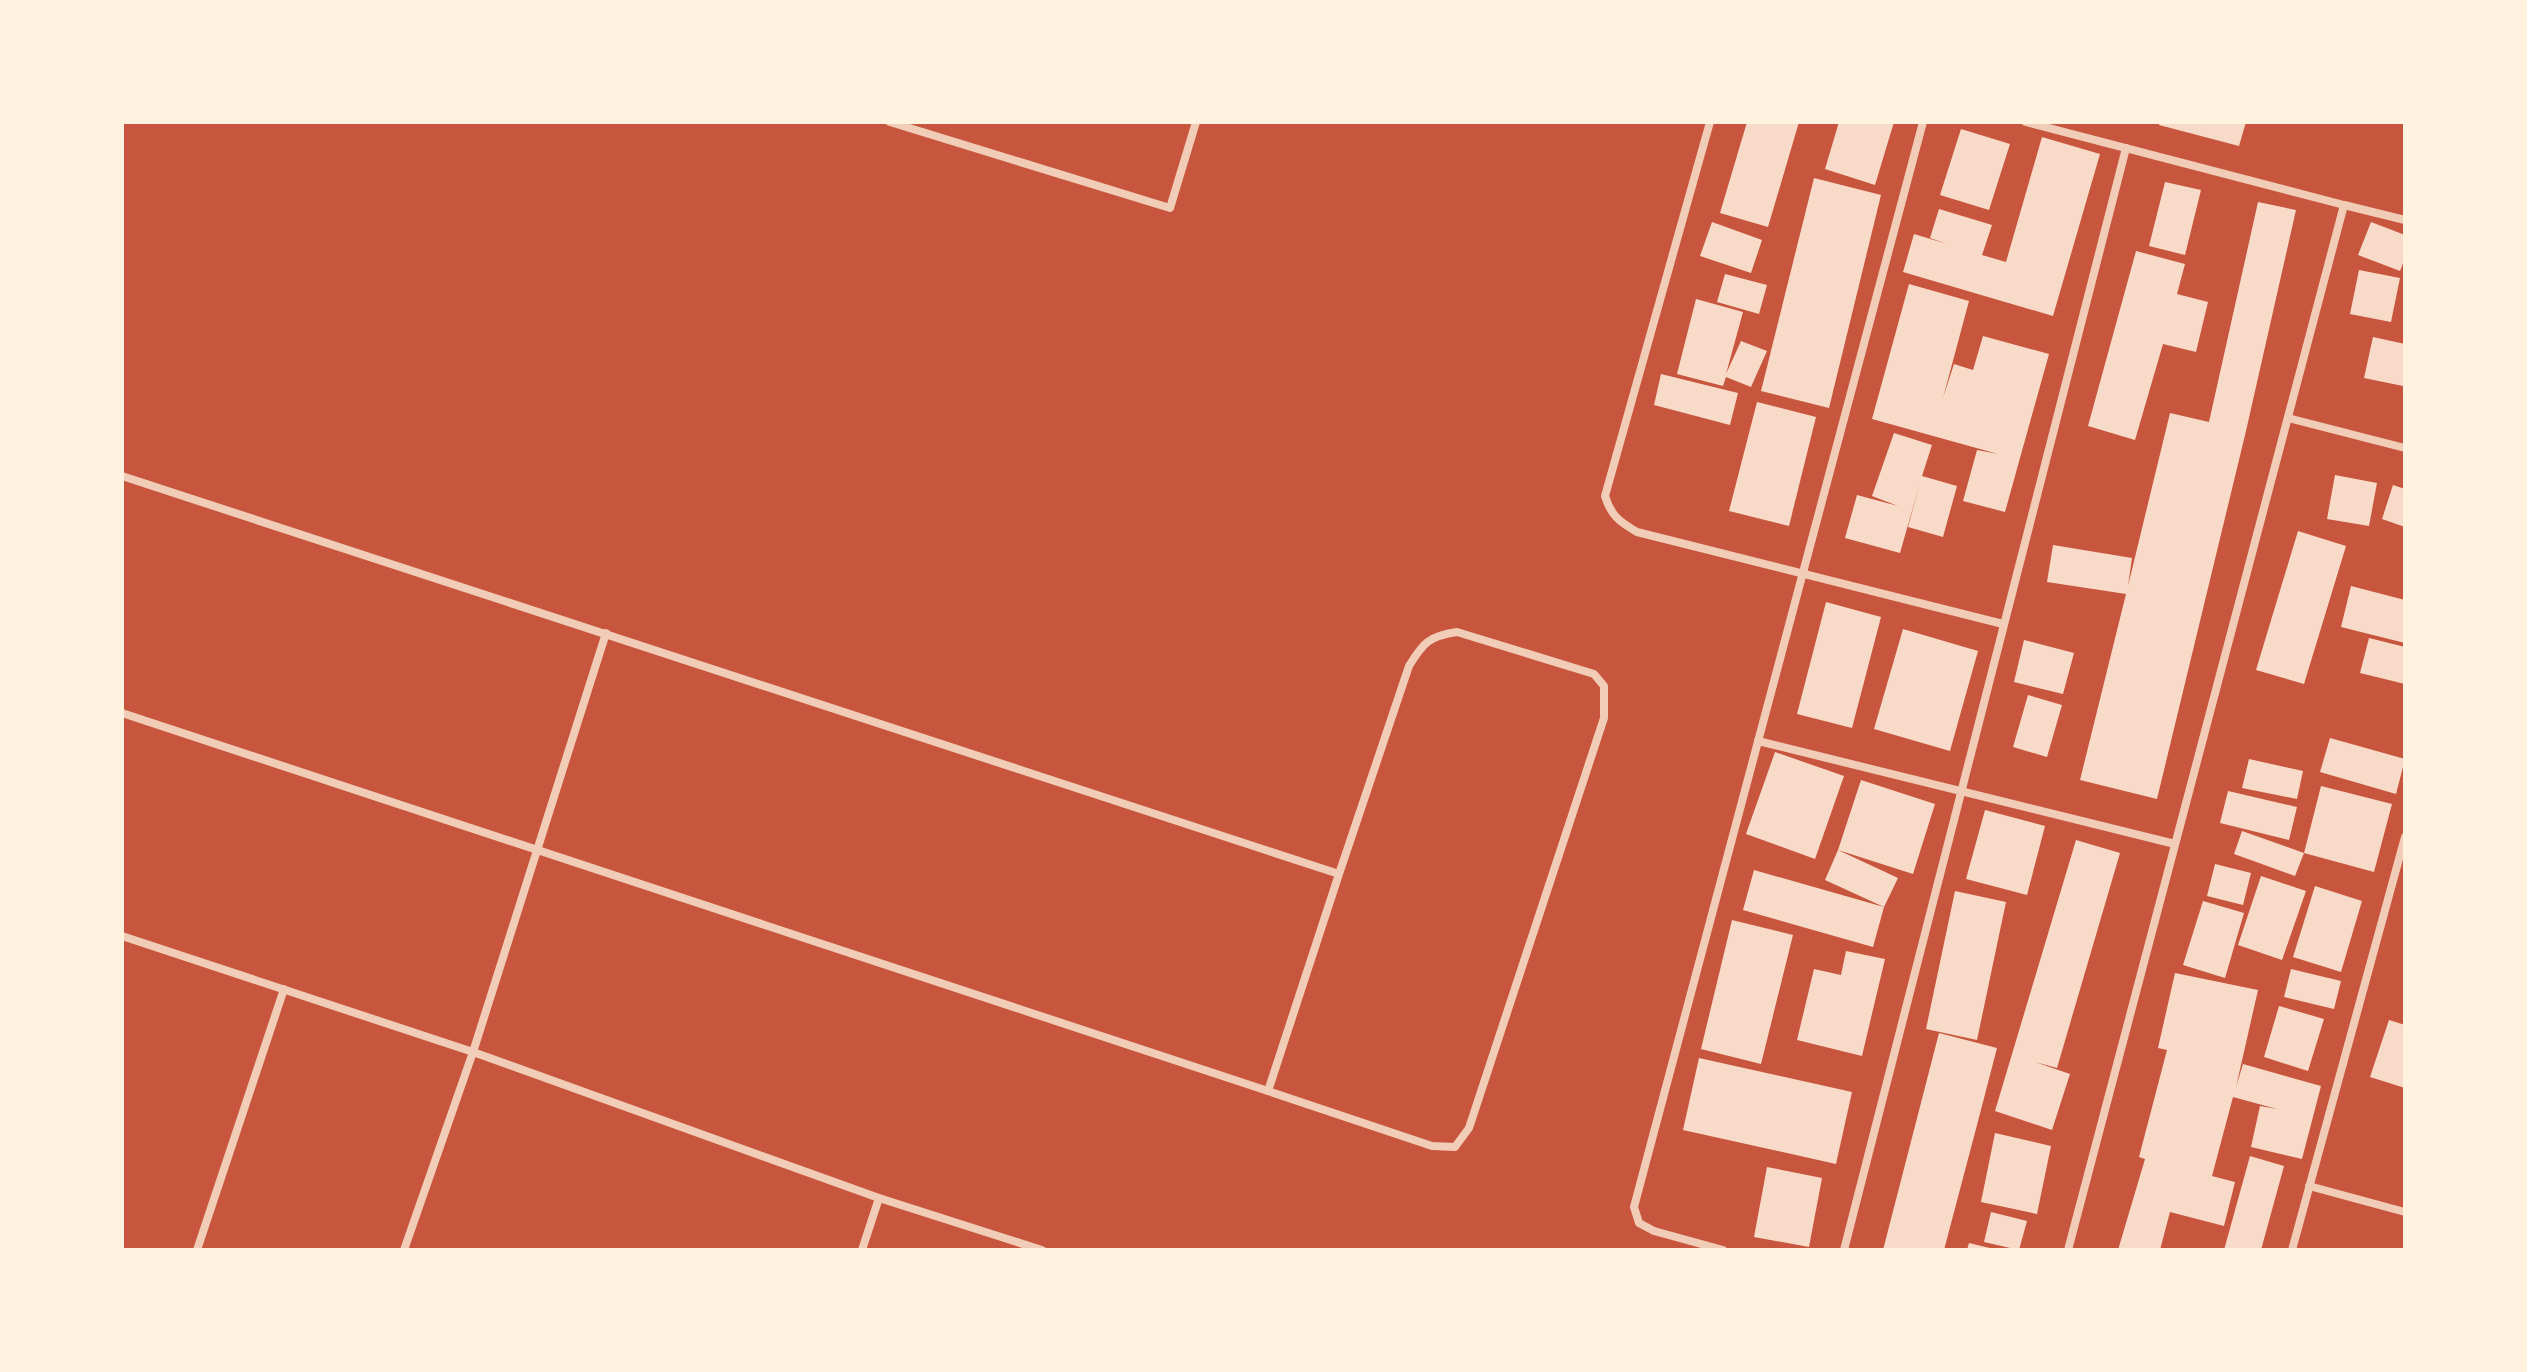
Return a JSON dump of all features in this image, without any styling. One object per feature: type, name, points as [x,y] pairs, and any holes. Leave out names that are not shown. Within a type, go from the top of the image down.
[{"type":"street","points":[[890,122],[1170,208],[1196,122]]},
{"type":"street","points":[[1710,122],[1605,496],[1609,510],[1619,522],[1637,532],[2003,624]]},
{"type":"street","points":[[1723,1250],[1654,1231],[1639,1223],[1634,1207],[1923,122]]},
{"type":"street","points":[[2026,122],[2405,220]]},
{"type":"street","points":[[1844,1250],[2126,148]]},
{"type":"street","points":[[2068,1250],[2344,205]]},
{"type":"street","points":[[2288,418],[2405,448]]},
{"type":"street","points":[[122,476],[1339,874]]},
{"type":"street","points":[[122,713],[1432,1146],[1455,1147],[1469,1128],[1604,718],[1604,686],[1594,674],[1457,632],[1440,634],[1422,644],[1409,666],[1268,1091]]},
{"type":"street","points":[[404,1250],[473,1052],[606,633]]},
{"type":"street","points":[[1758,741],[2175,844]]},
{"type":"street","points":[[2292,1250],[2405,837]]},
{"type":"street","points":[[122,936],[473,1052],[879,1198],[1042,1250]]},
{"type":"street","points":[[197,1250],[284,989]]},
{"type":"street","points":[[2309,1186],[2405,1212]]},
{"type":"street","points":[[862,1250],[879,1198]]},
{"type":"building","points":[[1747,122],[1799,122],[1768,227],[1720,213]]},
{"type":"building","points":[[1839,122],[1894,122],[1875,185],[1825,169]]},
{"type":"building","points":[[2160,122],[2246,122],[2239,146],[2159,125]]},
{"type":"building","points":[[1961,129],[2010,144],[1989,210],[1940,195]]},
{"type":"building","points":[[2042,137],[2100,154],[2053,316],[1903,272],[1914,234],[1947,244],[1930,238],[1939,209],[1992,225],[1982,255],[2006,262]]},
{"type":"building","points":[[1814,178],[1881,195],[1829,408],[1761,391]]},
{"type":"building","points":[[2165,182],[2201,190],[2185,255],[2149,246]]},
{"type":"building","points":[[2258,202],[2296,210],[2157,799],[2080,780],[2126,594],[2047,582],[2053,545],[2132,558],[2128,586],[2170,413],[2209,422]]},
{"type":"building","points":[[1712,222],[1762,240],[1751,273],[1700,256]]},
{"type":"building","points":[[2371,222],[2405,235],[2405,258],[2400,271],[2358,255]]},
{"type":"building","points":[[2136,251],[2185,264],[2177,294],[2208,302],[2196,352],[2163,344],[2135,440],[2088,426]]},
{"type":"building","points":[[2359,270],[2400,278],[2391,322],[2350,314]]},
{"type":"building","points":[[1725,274],[1767,285],[1759,314],[1717,302]]},
{"type":"building","points":[[1909,284],[1969,301],[1943,398],[1954,364],[1973,370],[1983,336],[2049,354],[2005,512],[1963,501],[1977,450],[1998,454],[1872,419]]},
{"type":"building","points":[[1696,299],[1743,312],[1726,374],[1741,341],[1767,351],[1751,387],[1726,377],[1723,386],[1677,374]]},
{"type":"building","points":[[2373,337],[2405,344],[2403,386],[2364,378]]},
{"type":"building","points":[[1661,374],[1738,393],[1730,425],[1654,405]]},
{"type":"building","points":[[1757,402],[1816,417],[1789,526],[1729,511]]},
{"type":"building","points":[[1894,433],[1932,445],[1922,476],[1957,486],[1943,537],[1908,527],[1920,483],[1900,553],[1845,538],[1857,495],[1898,506],[1872,496]]},
{"type":"building","points":[[2335,475],[2377,483],[2369,526],[2327,519]]},
{"type":"building","points":[[2393,485],[2405,489],[2405,527],[2382,519]]},
{"type":"building","points":[[2298,531],[2346,546],[2304,684],[2256,670]]},
{"type":"building","points":[[2351,586],[2405,600],[2405,643],[2341,627]]},
{"type":"building","points":[[1826,602],[1881,617],[1852,728],[1797,714]]},
{"type":"building","points":[[1903,629],[1978,651],[1950,751],[1874,729]]},
{"type":"building","points":[[2369,638],[2405,647],[2405,684],[2360,673]]},
{"type":"building","points":[[2024,640],[2074,653],[2063,694],[2014,682]]},
{"type":"building","points":[[2028,695],[2062,705],[2047,757],[2013,747]]},
{"type":"building","points":[[2330,738],[2405,759],[2396,794],[2320,772]]},
{"type":"building","points":[[1775,752],[1844,776],[1815,859],[1746,834]]},
{"type":"building","points":[[2249,759],[2303,771],[2297,799],[2242,788]]},
{"type":"building","points":[[1861,780],[1935,804],[1913,874],[1838,850]]},
{"type":"building","points":[[2321,786],[2392,804],[2374,872],[2304,853]]},
{"type":"building","points":[[2228,791],[2297,807],[2289,840],[2220,823]]},
{"type":"building","points":[[1985,810],[2045,826],[2027,895],[1966,879]]},
{"type":"building","points":[[2242,831],[2304,853],[2295,876],[2234,854]]},
{"type":"building","points":[[2076,840],[2120,853],[2057,1068],[2035,1062],[2070,1074],[2052,1130],[1995,1111]]},
{"type":"building","points":[[1838,850],[1898,878],[1884,907],[1825,880]]},
{"type":"building","points":[[2215,864],[2251,873],[2243,905],[2207,896]]},
{"type":"building","points":[[1754,870],[1884,907],[1873,947],[1743,910]]},
{"type":"building","points":[[2261,876],[2306,891],[2282,960],[2238,945]]},
{"type":"building","points":[[2315,886],[2362,901],[2341,972],[2293,957]]},
{"type":"building","points":[[1955,891],[2006,902],[1977,1040],[1926,1029]]},
{"type":"building","points":[[2203,901],[2244,913],[2225,978],[2183,965]]},
{"type":"building","points":[[1732,920],[1793,935],[1761,1064],[1701,1049]]},
{"type":"building","points":[[1846,951],[1885,959],[1862,1056],[1797,1040],[1814,969],[1841,975]]},
{"type":"building","points":[[2291,969],[2341,981],[2334,1009],[2284,997]]},
{"type":"building","points":[[2175,973],[2258,990],[2236,1087],[2243,1064],[2321,1086],[2302,1159],[2251,1147],[2260,1106],[2277,1109],[2233,1097],[2212,1176],[2235,1182],[2224,1226],[2170,1212],[2160,1250],[2118,1250],[2145,1159],[2139,1157],[2167,1050],[2158,1048]]},
{"type":"building","points":[[2279,1006],[2324,1019],[2308,1071],[2264,1057]]},
{"type":"building","points":[[2389,1020],[2405,1025],[2405,1088],[2370,1077]]},
{"type":"building","points":[[1939,1033],[1997,1048],[1944,1250],[1883,1250]]},
{"type":"building","points":[[1699,1058],[1852,1092],[1836,1164],[1683,1130]]},
{"type":"building","points":[[1995,1133],[2051,1146],[2037,1214],[1981,1202]]},
{"type":"building","points":[[2250,1156],[2284,1166],[2261,1250],[2224,1250]]},
{"type":"building","points":[[1767,1167],[1822,1178],[1809,1247],[1754,1237]]},
{"type":"building","points":[[1991,1212],[2027,1221],[2019,1250],[1984,1242]]},
{"type":"building","points":[[1969,1243],[1994,1249],[1994,1250],[1967,1250]]}]
